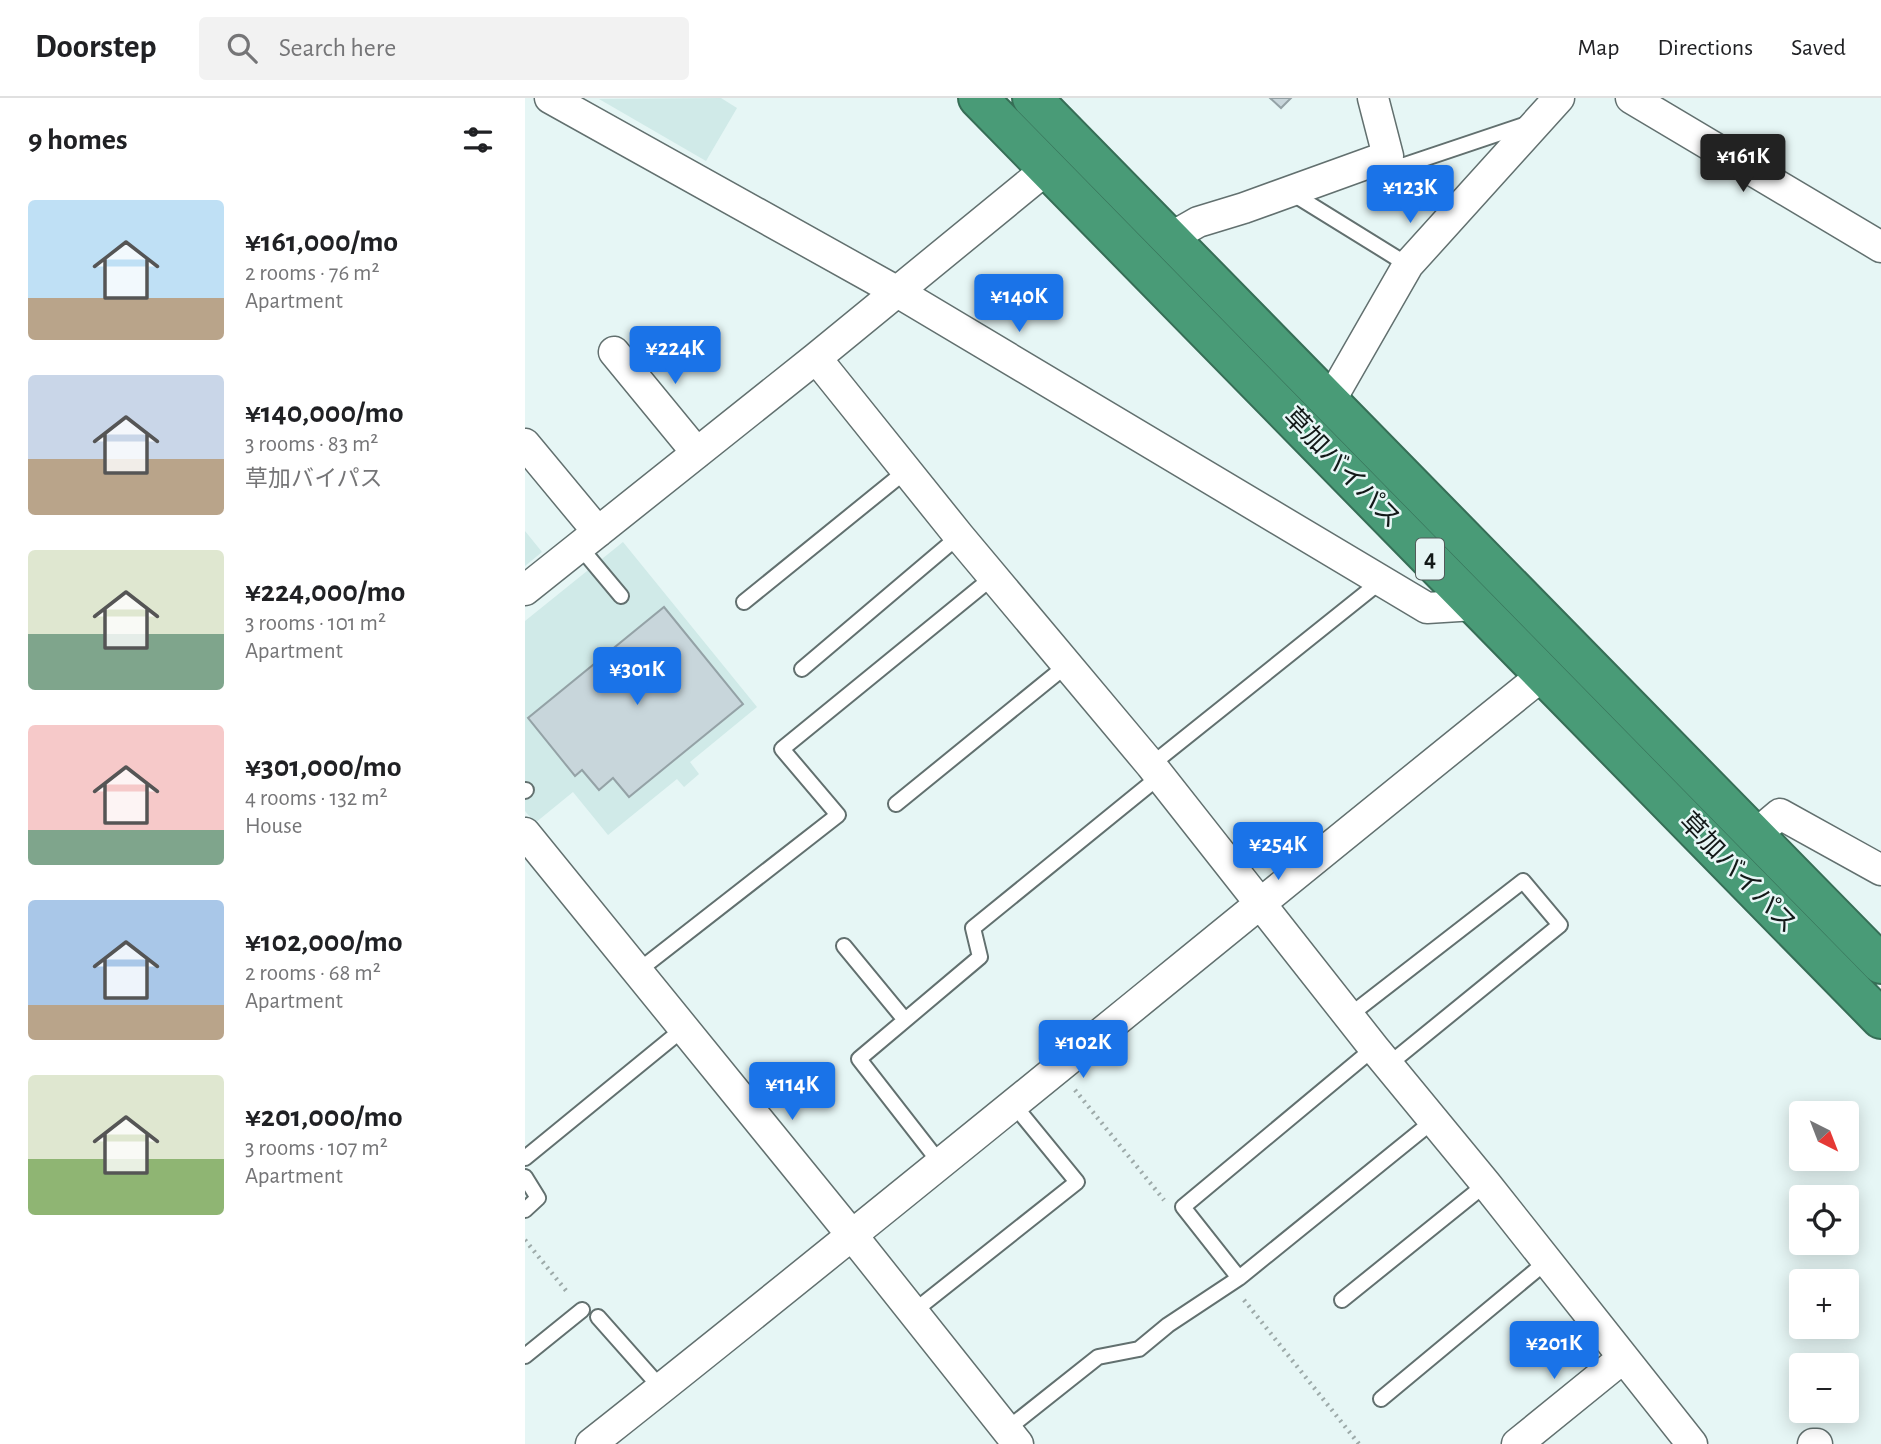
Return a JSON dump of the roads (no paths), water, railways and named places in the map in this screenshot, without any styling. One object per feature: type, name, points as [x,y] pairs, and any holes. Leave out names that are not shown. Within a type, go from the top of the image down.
[{"type":"highway","name":"草加バイパス","points":[[978,98],[1881,1019]]},
{"type":"highway","name":"草加バイパス","points":[[1032,98],[1881,964]]},
{"type":"street","points":[[550,98],[896,290],[1427,608],[1475,605]]},
{"type":"street","points":[[1170,238],[1198,222],[1388,156],[1373,98]]},
{"type":"street","points":[[1631,98],[1881,247]]},
{"type":"street","points":[[1330,401],[1408,265],[1549,109]]},
{"type":"street","points":[[525,590],[816,358],[1048,168]]},
{"type":"street","points":[[614,352],[697,453]]},
{"type":"street","points":[[816,358],[959,536],[1261,901],[1381,1056],[1692,1444]]},
{"type":"street","points":[[525,444],[589,539]]},
{"type":"street","points":[[591,1444],[1014,1105],[1261,901],[1543,674]]},
{"type":"street","points":[[1755,835],[1780,814],[1881,870]]},
{"type":"street","points":[[527,840],[638,971],[1012,1437]]},
{"type":"street","points":[[1517,1444],[1623,1358]]},
{"type":"lane","points":[[1388,156],[1402,166],[1549,109]]},
{"type":"lane","points":[[1289,191],[1408,265]]},
{"type":"lane","points":[[744,602],[907,470]]},
{"type":"lane","points":[[801,669],[959,536]]},
{"type":"lane","points":[[589,539],[621,596]]},
{"type":"lane","points":[[638,971],[838,815],[782,749],[993,577]]},
{"type":"lane","points":[[940,1163],[859,1059],[980,957],[973,928],[1155,770],[1381,581]]},
{"type":"lane","points":[[896,804],[1067,665]]},
{"type":"lane","points":[[1239,1278],[1183,1208],[1381,1056],[1560,925],[1523,881],[1350,1015]]},
{"type":"lane","points":[[844,946],[905,1020]]},
{"type":"lane","points":[[525,1158],[683,1029]]},
{"type":"lane","points":[[913,1312],[1077,1182],[1014,1105]]},
{"type":"lane","points":[[1012,1437],[1098,1357],[1139,1349],[1168,1325],[1239,1278],[1433,1121]]},
{"type":"lane","points":[[525,1177],[538,1198],[525,1210]]},
{"type":"lane","points":[[1342,1300],[1486,1184]]},
{"type":"lane","points":[[1381,1399],[1546,1262]]},
{"type":"lane","points":[[525,1356],[582,1310]]},
{"type":"lane","points":[[598,1317],[661,1388]]}]
